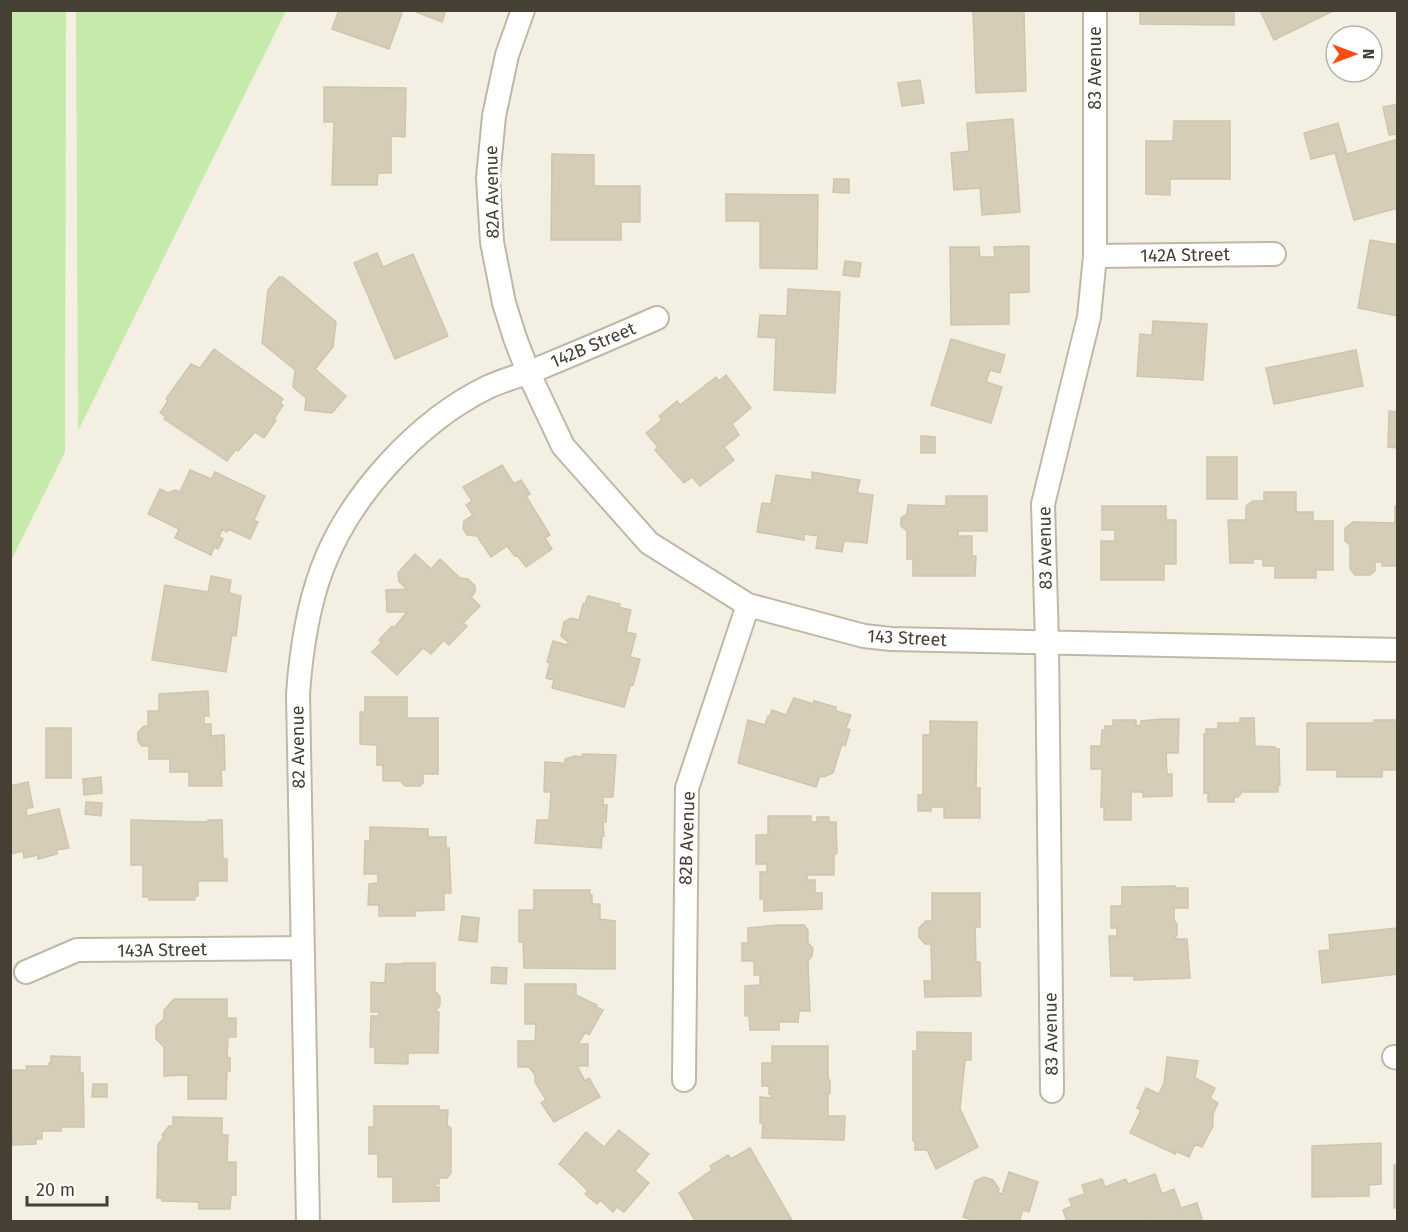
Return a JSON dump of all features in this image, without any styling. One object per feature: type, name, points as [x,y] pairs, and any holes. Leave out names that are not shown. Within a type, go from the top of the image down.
[{"type":"street","name":"82A Avenue","points":[[523,10],[507,55],[500,85],[494,116],[488,178],[492,242],[497,273],[504,303],[528,372]]},
{"type":"street","name":"83 Avenue","points":[[1052,1091],[1047,643],[1043,504],[1089,317],[1095,256],[1095,10]]},
{"type":"street","name":"142A Street","points":[[1095,256],[1274,254]]},
{"type":"street","name":"142B Street","points":[[528,372],[657,318]]},
{"type":"street","name":"143 Street","points":[[528,372],[563,446],[649,543],[748,605],[864,636],[891,639],[1398,650]]},
{"type":"street","name":"82 Avenue","points":[[308,1221],[298,694],[303,643],[322,568],[345,523],[376,478],[408,443],[457,405],[488,387],[528,372]]},
{"type":"street","name":"82B Avenue","points":[[684,1080],[687,788],[748,605]]},
{"type":"street","name":"143A Street","points":[[26,972],[77,950],[302,948]]},
{"type":"green space","points":[[11,10],[66,11],[65,452],[11,561]]},
{"type":"green space","points":[[76,11],[286,11],[78,431]]},
{"type":"building","points":[[339,10],[403,10],[389,49],[332,29]]},
{"type":"building","points":[[411,10],[446,10],[442,22]]},
{"type":"building","points":[[973,10],[1024,10],[1026,91],[976,93]]},
{"type":"building","points":[[1140,10],[1234,10],[1234,25],[1140,24]]},
{"type":"building","points":[[1260,10],[1335,10],[1274,40]]},
{"type":"building","points":[[920,80],[924,103],[902,106],[898,83]]},
{"type":"building","points":[[324,87],[406,88],[405,137],[391,136],[391,173],[378,173],[377,185],[332,185],[334,122],[324,122]]},
{"type":"building","points":[[1398,104],[1398,134],[1389,135],[1383,107]]},
{"type":"building","points":[[1013,119],[1020,212],[982,215],[980,188],[954,190],[951,153],[969,151],[967,123]]},
{"type":"building","points":[[1174,121],[1230,121],[1230,179],[1170,179],[1170,195],[1146,194],[1146,141],[1173,141]]},
{"type":"building","points":[[1338,123],[1347,154],[1398,139],[1398,208],[1354,220],[1335,153],[1311,159],[1304,133]]},
{"type":"building","points":[[552,154],[594,155],[594,186],[640,186],[640,222],[621,222],[621,240],[551,240]]},
{"type":"building","points":[[834,179],[849,179],[849,193],[833,192]]},
{"type":"building","points":[[726,194],[818,195],[817,269],[760,268],[760,221],[726,221]]},
{"type":"building","points":[[1370,240],[1398,245],[1398,316],[1358,308]]},
{"type":"building","points":[[1029,246],[1029,292],[1009,293],[1009,324],[951,325],[950,247],[979,247],[980,257],[995,257],[994,247]]},
{"type":"building","points":[[377,253],[383,267],[413,254],[448,336],[395,359],[354,263]]},
{"type":"building","points":[[845,261],[861,263],[859,277],[843,275]]},
{"type":"building","points":[[279,277],[283,277],[336,322],[333,347],[315,369],[346,396],[332,413],[305,410],[306,398],[293,387],[295,370],[262,343],[268,290]]},
{"type":"building","points":[[788,289],[840,292],[835,393],[774,390],[776,338],[758,337],[760,315],[787,316]]},
{"type":"building","points":[[1153,321],[1207,324],[1203,380],[1137,376],[1140,334],[1152,335]]},
{"type":"building","points":[[951,339],[1005,355],[1000,373],[990,370],[986,382],[1002,387],[991,423],[931,405]]},
{"type":"building","points":[[214,349],[283,399],[280,403],[283,405],[274,419],[276,420],[264,438],[255,432],[238,451],[236,449],[227,461],[164,419],[166,417],[160,413],[168,401],[166,399],[191,364],[200,368]]},
{"type":"building","points":[[1356,350],[1363,386],[1274,404],[1266,368]]},
{"type":"building","points":[[726,375],[751,408],[732,424],[739,435],[724,447],[734,460],[700,486],[692,477],[684,483],[655,450],[658,447],[646,433],[662,420],[659,416],[677,401],[680,405],[716,377],[719,381]]},
{"type":"building","points":[[1389,411],[1398,412],[1398,448],[1388,447]]},
{"type":"building","points":[[921,436],[935,437],[935,453],[921,453]]},
{"type":"building","points":[[1207,457],[1237,457],[1237,499],[1207,499]]},
{"type":"building","points":[[502,465],[514,484],[521,480],[530,494],[526,496],[550,535],[545,538],[552,549],[526,567],[507,546],[491,557],[477,536],[467,535],[463,528],[464,521],[473,515],[466,505],[472,501],[463,487]]},
{"type":"building","points":[[190,470],[211,479],[215,472],[265,496],[254,520],[258,522],[250,539],[228,529],[227,532],[222,529],[219,537],[223,539],[218,549],[214,547],[211,555],[175,538],[179,529],[148,514],[160,489],[168,493],[175,490],[180,492]]},
{"type":"building","points":[[812,472],[860,480],[857,493],[873,495],[867,543],[844,541],[842,552],[816,548],[818,536],[804,534],[804,540],[757,532],[762,503],[771,504],[776,475],[812,480]]},
{"type":"building","points":[[1264,492],[1296,492],[1296,512],[1313,512],[1313,521],[1333,521],[1333,570],[1316,570],[1316,578],[1275,578],[1275,566],[1263,566],[1263,559],[1253,559],[1253,563],[1230,563],[1228,520],[1246,520],[1246,506],[1253,501],[1264,501]]},
{"type":"building","points":[[946,496],[987,496],[987,531],[958,531],[958,536],[972,536],[972,556],[976,556],[975,576],[913,576],[913,559],[907,559],[907,531],[901,526],[901,518],[907,514],[908,505],[946,506]]},
{"type":"building","points":[[1102,506],[1166,506],[1166,520],[1176,520],[1176,564],[1164,564],[1164,580],[1101,580],[1101,541],[1115,541],[1115,530],[1102,530]]},
{"type":"building","points":[[1395,506],[1398,506],[1398,566],[1382,566],[1382,562],[1375,562],[1375,571],[1370,575],[1355,575],[1350,569],[1350,545],[1345,541],[1345,528],[1353,522],[1395,523]]},
{"type":"building","points":[[415,554],[431,569],[440,559],[460,578],[468,579],[475,586],[475,592],[471,597],[480,606],[463,623],[467,626],[449,645],[444,640],[431,654],[423,648],[397,675],[372,652],[382,642],[379,640],[392,626],[394,628],[407,612],[387,612],[386,590],[407,589],[399,582],[398,573]]},
{"type":"building","points":[[211,576],[231,580],[229,593],[241,596],[236,636],[232,635],[226,672],[152,660],[165,585],[208,592]]},
{"type":"building","points":[[588,596],[620,604],[619,607],[631,610],[626,632],[636,634],[630,657],[640,659],[624,707],[552,688],[554,680],[546,678],[550,663],[547,662],[553,641],[567,645],[568,642],[561,636],[564,622],[571,618],[579,620],[583,604]]},
{"type":"building","points":[[208,691],[209,716],[204,716],[204,724],[211,724],[211,736],[224,735],[225,770],[221,770],[222,786],[189,786],[189,772],[170,772],[170,759],[149,759],[149,746],[142,746],[138,741],[138,732],[144,726],[148,726],[148,711],[159,711],[159,694]]},
{"type":"building","points":[[365,697],[407,697],[407,718],[438,718],[438,774],[423,774],[423,783],[420,786],[405,786],[402,781],[383,781],[383,765],[377,765],[377,745],[360,744],[360,712],[365,712]]},
{"type":"building","points":[[794,698],[813,704],[814,701],[836,707],[836,711],[851,715],[846,728],[850,730],[845,746],[842,744],[833,773],[824,777],[820,776],[816,787],[738,763],[748,720],[765,725],[772,710],[786,715]]},
{"type":"building","points":[[1240,718],[1254,718],[1255,746],[1279,749],[1280,785],[1278,785],[1278,792],[1242,792],[1238,797],[1234,797],[1234,802],[1208,802],[1208,793],[1204,793],[1204,734],[1206,734],[1206,729],[1218,729],[1218,723],[1240,723]]},
{"type":"building","points":[[1179,719],[1178,753],[1166,753],[1167,774],[1172,774],[1172,796],[1143,797],[1143,792],[1131,792],[1131,820],[1104,820],[1104,807],[1101,807],[1102,769],[1091,769],[1091,746],[1101,746],[1102,730],[1105,730],[1105,726],[1113,726],[1113,720],[1136,720],[1136,726],[1141,725],[1141,721]]},
{"type":"building","points":[[1374,720],[1398,720],[1398,770],[1382,770],[1382,777],[1337,777],[1337,770],[1307,770],[1307,723],[1374,723]]},
{"type":"building","points":[[930,721],[977,722],[976,788],[980,788],[980,818],[944,818],[944,807],[931,807],[931,811],[918,811],[918,795],[923,795],[923,735],[930,735]]},
{"type":"building","points":[[46,728],[71,728],[71,778],[46,778]]},
{"type":"building","points":[[583,754],[616,755],[613,797],[603,797],[603,805],[607,805],[601,848],[535,843],[537,820],[549,820],[551,792],[544,792],[545,762],[564,765],[565,759],[575,756],[582,757]]},
{"type":"building","points":[[101,777],[102,793],[84,795],[83,779]]},
{"type":"building","points":[[28,782],[33,807],[26,809],[27,816],[59,809],[69,848],[57,850],[57,854],[38,859],[38,855],[24,858],[23,851],[10,854],[10,786]]},
{"type":"building","points":[[86,802],[102,803],[101,816],[85,814]]},
{"type":"building","points":[[768,816],[811,816],[811,822],[817,822],[817,817],[829,817],[829,822],[836,822],[837,853],[834,855],[834,875],[807,875],[807,880],[815,880],[815,893],[822,893],[822,909],[764,911],[764,899],[760,899],[760,872],[767,872],[767,864],[756,864],[756,835],[768,835]]},
{"type":"building","points":[[131,820],[208,822],[208,820],[222,820],[223,859],[227,859],[227,881],[198,881],[198,896],[195,896],[195,900],[149,900],[149,897],[143,897],[143,865],[131,865]]},
{"type":"building","points":[[370,827],[428,829],[428,837],[446,837],[446,848],[449,848],[451,893],[444,893],[444,910],[415,911],[415,916],[379,916],[379,905],[368,905],[369,884],[378,883],[378,874],[364,874],[365,841],[370,841]]},
{"type":"building","points":[[1175,886],[1175,888],[1188,888],[1188,908],[1174,908],[1177,935],[1174,939],[1187,939],[1190,978],[1134,980],[1134,976],[1111,976],[1109,936],[1117,936],[1117,928],[1111,928],[1111,906],[1122,906],[1122,887]]},
{"type":"building","points":[[534,890],[590,890],[592,904],[600,904],[600,919],[615,921],[615,969],[524,968],[523,942],[519,942],[519,910],[534,910]]},
{"type":"building","points":[[932,893],[980,893],[980,927],[975,927],[976,962],[980,962],[981,996],[925,997],[924,981],[932,981],[931,944],[925,944],[919,937],[919,928],[926,921],[932,921]]},
{"type":"building","points":[[462,916],[479,918],[477,942],[459,940]]},
{"type":"building","points":[[804,925],[808,930],[808,943],[813,948],[812,956],[808,961],[810,1011],[799,1011],[798,1022],[779,1022],[779,1030],[750,1030],[749,1016],[745,1016],[745,986],[760,985],[760,975],[754,975],[754,961],[742,961],[742,943],[748,943],[748,928]]},
{"type":"building","points":[[1397,928],[1398,974],[1322,983],[1319,951],[1330,950],[1329,935]]},
{"type":"building","points":[[435,963],[435,991],[440,997],[440,1005],[435,1012],[439,1012],[438,1053],[408,1053],[408,1064],[375,1063],[375,1047],[370,1047],[371,1016],[379,1016],[379,1012],[371,1012],[371,982],[385,983],[386,964]]},
{"type":"building","points":[[492,967],[507,968],[506,984],[491,983]]},
{"type":"building","points":[[525,984],[576,984],[576,995],[603,1010],[589,1035],[585,1032],[578,1044],[588,1044],[588,1066],[577,1066],[585,1081],[589,1078],[600,1097],[554,1122],[541,1103],[546,1100],[535,1082],[535,1075],[529,1067],[518,1067],[518,1041],[535,1041],[536,1024],[525,1024]]},
{"type":"building","points":[[174,999],[227,999],[227,1018],[236,1018],[236,1037],[228,1037],[227,1058],[230,1058],[230,1071],[227,1071],[226,1099],[188,1099],[188,1075],[164,1076],[164,1047],[156,1039],[156,1026],[164,1019],[164,1010]]},
{"type":"building","points":[[917,1032],[971,1033],[971,1060],[965,1060],[960,1109],[978,1147],[936,1169],[927,1150],[915,1150],[915,1141],[913,1141],[913,1051],[917,1051]]},
{"type":"building","points":[[772,1046],[828,1046],[830,1093],[828,1095],[828,1116],[845,1116],[844,1140],[762,1138],[760,1097],[771,1098],[771,1094],[769,1094],[769,1086],[762,1086],[762,1063],[772,1063]]},
{"type":"building","points":[[51,1056],[80,1057],[80,1073],[83,1073],[84,1127],[61,1127],[61,1131],[42,1131],[42,1139],[36,1139],[36,1144],[12,1145],[10,1070],[27,1070],[26,1066],[49,1066]]},
{"type":"building","points":[[1167,1057],[1198,1061],[1195,1078],[1215,1088],[1210,1098],[1218,1103],[1213,1114],[1213,1126],[1202,1147],[1195,1144],[1189,1157],[1176,1151],[1175,1154],[1130,1133],[1141,1110],[1137,1108],[1146,1088],[1159,1094],[1164,1083]]},
{"type":"building","points":[[93,1084],[107,1084],[107,1097],[92,1097]]},
{"type":"building","points":[[374,1106],[439,1106],[439,1110],[448,1110],[447,1125],[451,1128],[451,1173],[447,1178],[439,1178],[439,1184],[435,1184],[435,1187],[439,1187],[439,1201],[393,1202],[393,1177],[378,1177],[378,1154],[369,1154],[369,1127],[374,1127]]},
{"type":"building","points":[[173,1117],[222,1118],[222,1135],[228,1135],[227,1162],[236,1162],[236,1195],[231,1195],[230,1209],[199,1209],[199,1202],[162,1201],[162,1198],[157,1198],[158,1144],[169,1126],[173,1126]]},
{"type":"building","points":[[619,1130],[649,1154],[635,1171],[649,1183],[624,1212],[617,1207],[613,1212],[600,1200],[597,1204],[585,1194],[588,1191],[559,1164],[586,1132],[604,1147]]},
{"type":"building","points":[[1381,1143],[1381,1184],[1369,1185],[1369,1196],[1312,1197],[1312,1146]]},
{"type":"building","points":[[750,1148],[793,1222],[696,1222],[679,1193],[712,1170],[710,1166],[728,1155],[731,1159]]},
{"type":"building","points":[[1394,1165],[1398,1165],[1398,1208],[1394,1208]]},
{"type":"building","points":[[1009,1172],[1038,1182],[1029,1212],[1023,1210],[1019,1222],[969,1222],[969,1219],[963,1217],[975,1181],[984,1177],[993,1180],[999,1189],[998,1193],[1002,1194]]},
{"type":"building","points":[[1155,1174],[1162,1194],[1174,1189],[1181,1208],[1197,1203],[1203,1222],[1146,1222],[1145,1219],[1141,1222],[1067,1222],[1063,1210],[1072,1206],[1069,1199],[1085,1194],[1082,1185],[1102,1179],[1105,1187],[1126,1179],[1128,1184]]}]
